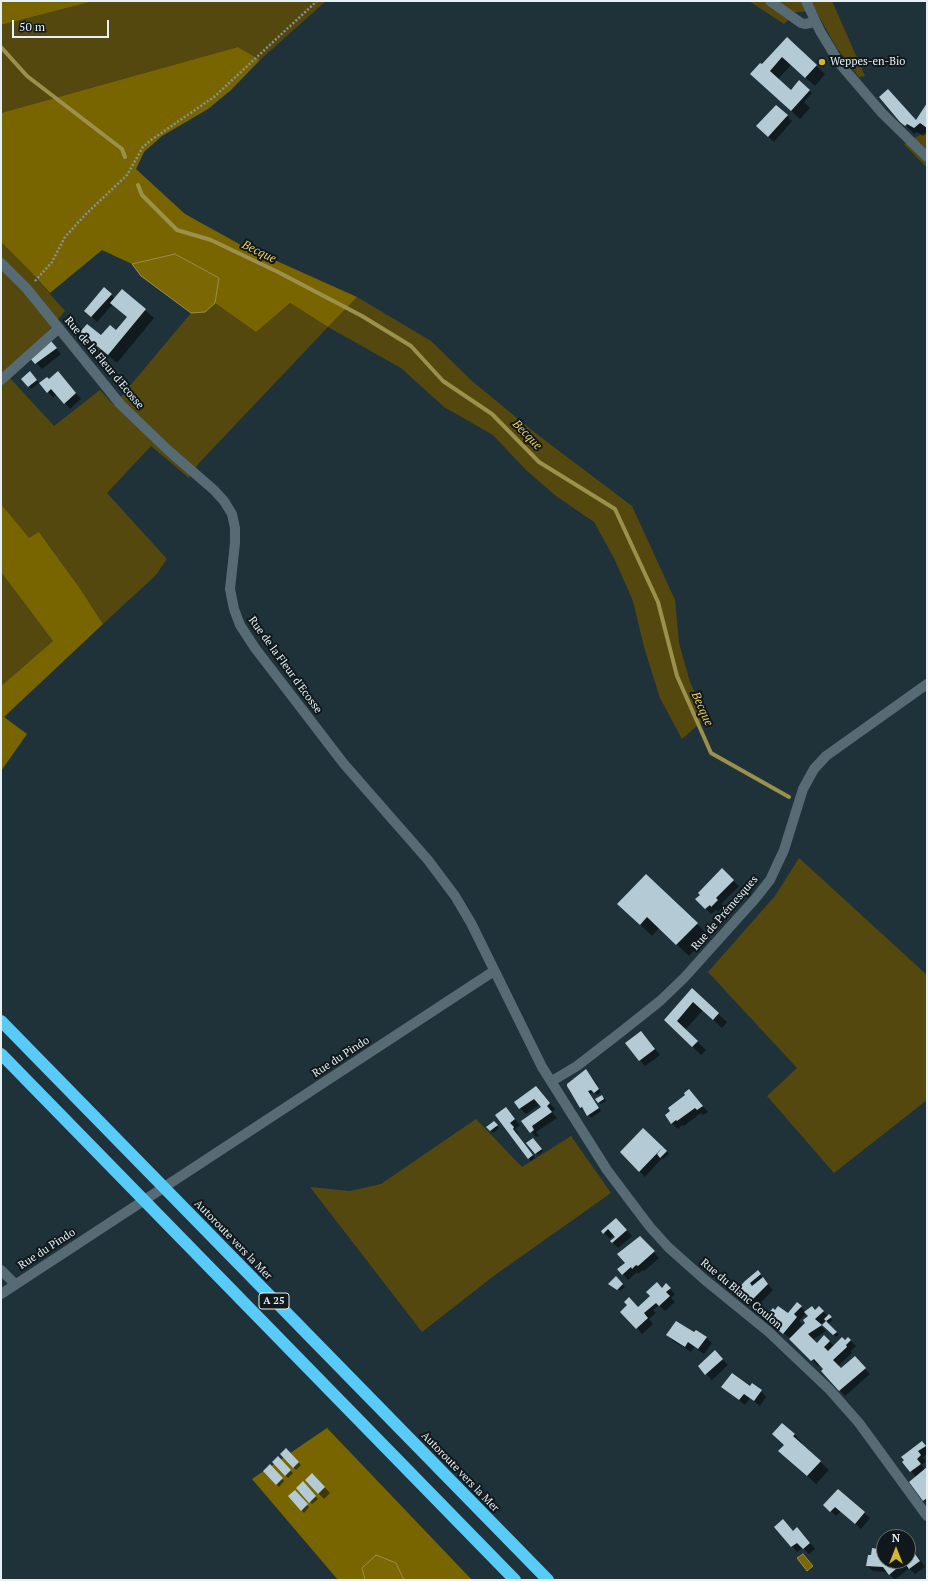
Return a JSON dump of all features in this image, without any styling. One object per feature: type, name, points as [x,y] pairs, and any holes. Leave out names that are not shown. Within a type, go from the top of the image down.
[{"type":"highway","name":"Autoroute vers la Mer","points":[[1,1021],[548,1580]]},
{"type":"highway","name":"A 25","points":[[1,1054],[515,1580]]},
{"type":"street","points":[[770,1],[801,23],[806,24],[815,22]]},
{"type":"street","points":[[806,1],[815,22],[832,53],[847,72],[882,113],[926,152]]},
{"type":"street","name":"Rue de la Fleur d'Ecosse","points":[[1,263],[28,289],[121,405],[169,451],[214,490],[224,501],[232,514],[235,528],[235,543],[230,589],[234,609],[240,626],[255,648],[344,764],[428,860],[446,883],[468,918],[542,1067],[552,1081]]},
{"type":"street","points":[[1,380],[59,328]]},
{"type":"street","name":"Rue de Prémesques","points":[[552,1081],[577,1066],[648,1010],[672,990],[697,964],[756,899],[770,880],[784,850],[803,789],[814,769],[826,756],[927,684]]},
{"type":"street","name":"Rue du Pindo","points":[[1,1294],[494,971]]},
{"type":"street","name":"Rue du Blanc Coulon","points":[[552,1081],[607,1170],[650,1227],[679,1257],[769,1332],[829,1389],[858,1423],[927,1516]]},
{"type":"street","points":[[1,1270],[16,1284]]},
{"type":"path","points":[[28,289],[52,262],[66,237],[85,215],[127,174],[139,154],[151,140],[204,104],[224,88],[317,1]]},
{"type":"shaded area","points":[[1,1],[94,1],[1,25]]},
{"type":"shaded area","points":[[94,1],[326,1],[260,60],[238,47],[1,113],[1,25]]},
{"type":"shaded area","points":[[749,1],[832,1],[865,76],[859,77],[836,47],[816,11],[796,12],[784,24]]},
{"type":"shaded area","points":[[238,47],[260,60],[231,90],[208,109],[162,136],[144,152],[136,169],[185,214],[241,245],[357,297],[328,327],[290,303],[256,332],[215,303],[219,278],[175,254],[132,264],[102,250],[50,293],[1,242],[1,113]]},
{"type":"shaded area","points":[[927,131],[927,168],[904,144]]},
{"type":"shaded area","points":[[1,242],[31,272],[65,311],[49,330],[1,374]]},
{"type":"shaded area","points":[[175,254],[219,278],[215,303],[205,312],[191,313],[141,276],[132,264]]},
{"type":"shaded area","points":[[357,297],[431,341],[472,381],[534,432],[632,506],[675,600],[679,643],[690,682],[706,718],[682,739],[660,698],[644,647],[633,601],[614,558],[594,522],[556,496],[526,470],[493,435],[444,407],[401,368],[328,327]]},
{"type":"shaded area","points":[[215,303],[256,331],[290,303],[328,327],[199,463],[189,478],[151,446],[107,493],[167,559],[156,575],[103,624],[79,587],[40,533],[29,539],[1,504],[1,386],[10,378],[54,426],[100,390],[114,405],[191,313],[205,312]]},
{"type":"shaded area","points":[[1,504],[29,538],[39,532],[79,587],[103,624],[4,717],[27,734],[1,771],[1,686],[53,641],[1,572]]},
{"type":"shaded area","points":[[1,572],[53,641],[1,686]]},
{"type":"shaded area","points":[[799,858],[927,975],[927,1100],[834,1173],[767,1096],[797,1068],[708,972],[775,896]]},
{"type":"shaded area","points":[[476,1119],[522,1167],[571,1136],[611,1193],[495,1275],[422,1332],[310,1187],[350,1191],[381,1184]]},
{"type":"shaded area","points":[[327,1428],[472,1580],[404,1580],[396,1563],[362,1568],[365,1580],[338,1580],[252,1479]]},
{"type":"shaded area","points":[[803,1554],[813,1566],[807,1571],[797,1558]]},
{"type":"shaded area","points":[[376,1555],[396,1563],[404,1580],[365,1580],[362,1568]]},
{"type":"building","points":[[787,37],[817,65],[805,78],[782,57],[770,71],[791,90],[799,80],[810,90],[791,111],[750,74],[760,63],[762,64]]},
{"type":"building","points":[[888,89],[916,120],[927,103],[927,128],[920,123],[914,128],[907,124],[905,126],[900,122],[879,97]]},
{"type":"building","points":[[776,105],[788,115],[768,137],[756,126]]},
{"type":"building","points":[[104,287],[112,294],[91,317],[84,311]]},
{"type":"building","points":[[122,289],[146,309],[108,355],[80,332],[87,324],[101,335],[110,325],[116,330],[127,317],[110,303]]},
{"type":"building","points":[[51,341],[57,348],[35,364],[29,357]]},
{"type":"building","points":[[30,371],[37,380],[28,387],[21,379]]},
{"type":"building","points":[[58,371],[76,393],[64,404],[51,389],[47,393],[39,383],[47,377],[49,379]]},
{"type":"building","points":[[122,376],[127,381],[122,386],[117,381]]},
{"type":"building","points":[[722,868],[734,880],[716,898],[718,900],[711,907],[710,905],[705,909],[695,899],[700,895],[698,893]]},
{"type":"building","points":[[646,874],[698,923],[676,945],[647,917],[640,925],[617,904]]},
{"type":"building","points":[[692,988],[719,1013],[713,1020],[693,1002],[677,1021],[698,1041],[692,1047],[664,1020]]},
{"type":"building","points":[[641,1031],[655,1049],[639,1061],[625,1043]]},
{"type":"building","points":[[586,1069],[599,1089],[594,1093],[591,1090],[588,1091],[599,1108],[587,1116],[582,1107],[580,1108],[567,1086],[567,1084]]},
{"type":"building","points":[[536,1086],[550,1103],[547,1106],[552,1112],[532,1126],[534,1130],[530,1133],[521,1121],[541,1107],[534,1099],[519,1109],[514,1102]]},
{"type":"building","points":[[689,1089],[703,1106],[697,1110],[695,1108],[671,1124],[665,1115],[670,1111],[668,1108],[685,1095],[684,1093]]},
{"type":"building","points":[[602,1095],[604,1099],[598,1103],[595,1099]]},
{"type":"building","points":[[506,1107],[515,1119],[510,1123],[514,1127],[513,1129],[533,1155],[528,1159],[495,1115]]},
{"type":"building","points":[[494,1121],[498,1125],[490,1131],[486,1127]]},
{"type":"building","points":[[643,1128],[663,1147],[639,1172],[620,1152]]},
{"type":"building","points":[[533,1138],[542,1149],[535,1154],[526,1143]]},
{"type":"building","points":[[663,1147],[667,1151],[660,1158],[657,1154]]},
{"type":"building","points":[[616,1218],[627,1230],[612,1243],[610,1241],[615,1237],[608,1229],[603,1234],[601,1231]]},
{"type":"building","points":[[640,1236],[655,1251],[638,1266],[636,1265],[632,1269],[631,1267],[622,1275],[617,1269],[625,1263],[617,1254]]},
{"type":"building","points":[[758,1270],[761,1274],[750,1283],[752,1286],[763,1277],[768,1284],[748,1304],[735,1292]]},
{"type":"building","points":[[616,1276],[623,1284],[617,1290],[608,1284]]},
{"type":"building","points":[[657,1282],[662,1288],[666,1283],[671,1288],[666,1292],[670,1296],[659,1306],[656,1303],[644,1313],[648,1318],[636,1329],[620,1312],[627,1305],[624,1302],[629,1297],[638,1307],[650,1296],[646,1292]]},
{"type":"building","points":[[797,1302],[802,1306],[794,1314],[797,1317],[783,1334],[765,1317],[773,1308],[775,1310],[778,1306],[788,1313]]},
{"type":"building","points":[[812,1306],[815,1310],[819,1306],[824,1311],[815,1319],[822,1325],[808,1334],[817,1343],[824,1335],[830,1341],[824,1347],[828,1351],[842,1337],[845,1340],[848,1337],[851,1340],[846,1345],[847,1347],[833,1360],[841,1368],[855,1356],[866,1368],[839,1391],[821,1371],[823,1369],[814,1359],[811,1361],[789,1339],[805,1323],[803,1320],[808,1316],[804,1312]]},
{"type":"building","points":[[829,1314],[832,1317],[826,1321],[824,1319]]},
{"type":"building","points":[[676,1321],[694,1332],[696,1330],[707,1337],[698,1349],[688,1342],[685,1347],[666,1335]]},
{"type":"building","points":[[826,1321],[837,1332],[833,1335],[822,1325]]},
{"type":"building","points":[[715,1350],[723,1359],[705,1375],[698,1366]]},
{"type":"building","points":[[732,1373],[750,1386],[752,1383],[762,1390],[754,1401],[744,1394],[739,1400],[721,1387]]},
{"type":"building","points":[[782,1423],[795,1434],[793,1436],[821,1461],[807,1476],[778,1451],[784,1445],[772,1434]]},
{"type":"building","points":[[922,1441],[926,1446],[918,1451],[921,1455],[917,1459],[921,1464],[910,1472],[902,1462],[904,1460],[901,1457]]},
{"type":"building","points":[[286,1448],[299,1462],[293,1468],[280,1454]]},
{"type":"building","points":[[278,1456],[291,1470],[285,1476],[272,1462]]},
{"type":"building","points":[[270,1464],[283,1478],[276,1485],[263,1471]]},
{"type":"building","points":[[927,1467],[927,1498],[923,1501],[909,1482]]},
{"type":"building","points":[[312,1473],[325,1487],[318,1494],[305,1480]]},
{"type":"building","points":[[303,1481],[316,1496],[309,1503],[296,1488]]},
{"type":"building","points":[[838,1489],[865,1512],[855,1524],[835,1507],[830,1512],[823,1505]]},
{"type":"building","points":[[295,1490],[308,1504],[301,1511],[288,1496]]},
{"type":"building","points":[[783,1519],[793,1531],[797,1527],[810,1543],[803,1549],[797,1543],[791,1547],[774,1527]]},
{"type":"building","points":[[872,1548],[876,1549],[876,1567],[866,1566],[868,1555],[871,1555]]},
{"type":"building","points":[[916,1555],[920,1561],[916,1564]]},
{"type":"building","points":[[884,1569],[896,1569],[889,1575]]},
{"type":"waterway","name":"Becque","points":[[1,47],[27,76],[122,149],[125,157]]},
{"type":"waterway","name":"Becque","points":[[138,185],[142,195],[177,230],[211,240],[278,272],[362,316],[411,346],[443,381],[492,414],[539,462],[615,509],[658,602],[677,676],[711,753],[789,797]]},
{"type":"place","name":"Weppes-en-Bio","points":[[822,62]]}]
